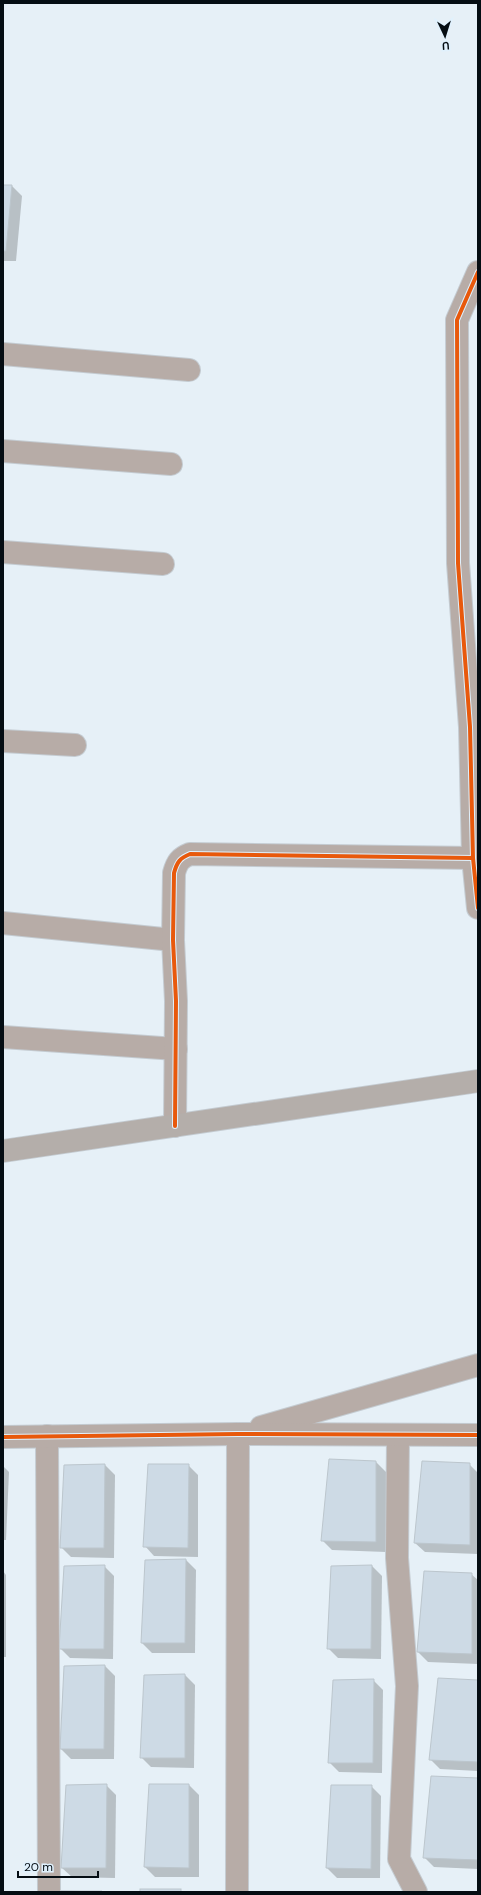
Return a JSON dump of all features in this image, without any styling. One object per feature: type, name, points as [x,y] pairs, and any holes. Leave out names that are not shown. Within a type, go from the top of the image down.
[{"type":"main road","points":[[3,1151],[478,1082]]},
{"type":"street","points":[[478,272],[457,320],[458,563],[470,727],[473,858],[478,908]]},
{"type":"street","points":[[3,354],[188,370]]},
{"type":"street","points":[[3,451],[171,464]]},
{"type":"street","points":[[3,552],[163,564]]},
{"type":"street","points":[[3,741],[75,745]]},
{"type":"street","points":[[175,1126],[176,1049],[173,940],[174,873],[177,863],[182,857],[190,854],[473,858]]},
{"type":"street","points":[[3,923],[173,940]]},
{"type":"street","points":[[3,1037],[176,1049]]},
{"type":"street","points":[[238,1434],[478,1365]]},
{"type":"street","points":[[237,1892],[238,1434]]},
{"type":"street","points":[[3,1437],[238,1434],[398,1436],[478,1435]]},
{"type":"street","points":[[47,1436],[49,1892]]},
{"type":"street","points":[[398,1436],[397,1558],[406,1686],[399,1859],[416,1892]]},
{"type":"building","points":[[3,185],[12,185],[6,251],[3,251]]},
{"type":"building","points":[[329,1459],[376,1461],[376,1542],[321,1541]]},
{"type":"building","points":[[422,1461],[470,1463],[470,1545],[414,1543]]},
{"type":"building","points":[[105,1464],[104,1548],[60,1548],[64,1465]]},
{"type":"building","points":[[148,1464],[189,1464],[188,1548],[143,1547]]},
{"type":"building","points":[[186,1559],[185,1643],[141,1643],[145,1560]]},
{"type":"building","points":[[105,1565],[104,1649],[59,1649],[64,1566]]},
{"type":"building","points":[[372,1565],[371,1649],[327,1649],[331,1566]]},
{"type":"building","points":[[424,1571],[472,1573],[472,1654],[417,1652]]},
{"type":"building","points":[[105,1665],[104,1749],[60,1749],[64,1666]]},
{"type":"building","points":[[185,1674],[185,1758],[140,1758],[144,1675]]},
{"type":"building","points":[[438,1678],[478,1680],[478,1762],[429,1760]]},
{"type":"building","points":[[374,1679],[373,1763],[328,1763],[333,1680]]},
{"type":"building","points":[[431,1776],[478,1778],[478,1860],[423,1858]]},
{"type":"building","points":[[107,1784],[106,1868],[61,1868],[66,1785]]},
{"type":"building","points":[[149,1784],[189,1784],[189,1868],[144,1867]]},
{"type":"building","points":[[331,1785],[372,1785],[371,1869],[326,1868]]},
{"type":"building","points":[[140,1889],[181,1889],[181,1892],[140,1892]]},
{"type":"building","points":[[61,1891],[102,1891],[102,1892]]},
{"type":"cycle path","points":[[478,272],[457,320],[458,563],[470,727],[473,858],[478,908]]},
{"type":"cycle path","points":[[175,1126],[176,1001],[173,940],[174,873],[176,866],[181,859],[190,854],[473,858]]},
{"type":"cycle path","points":[[3,1437],[238,1434],[478,1435]]}]
